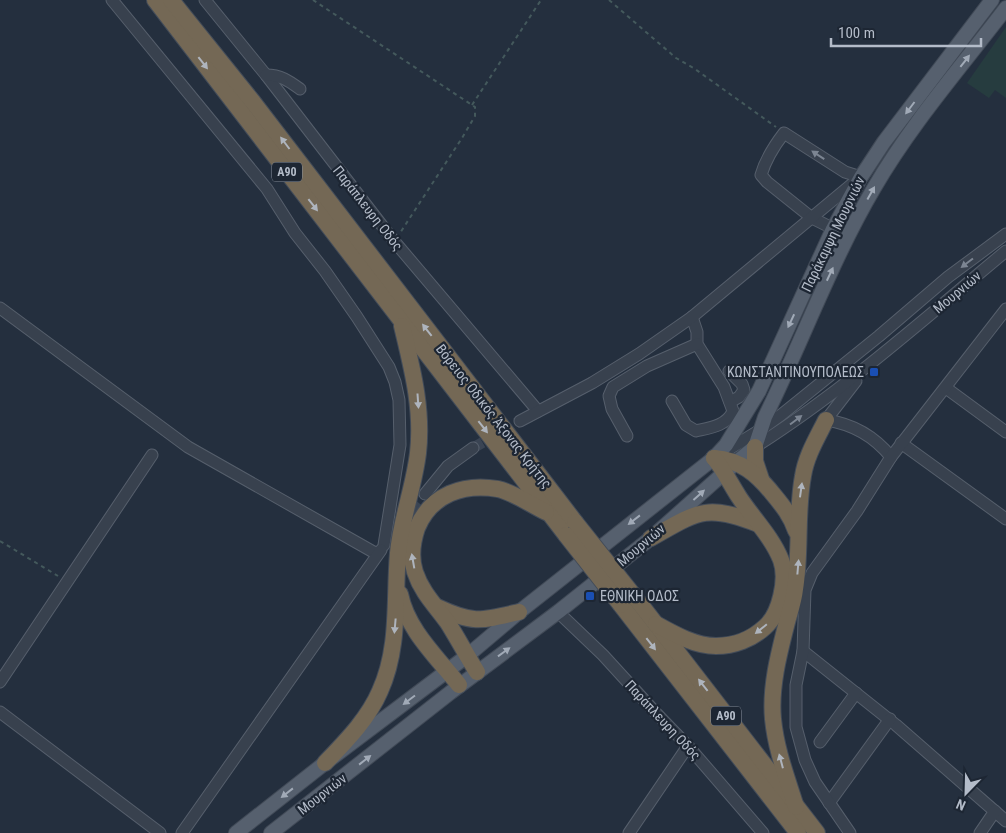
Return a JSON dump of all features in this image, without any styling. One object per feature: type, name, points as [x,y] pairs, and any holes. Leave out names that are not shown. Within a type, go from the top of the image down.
[{"type":"highway","name":"Βόρειος Οδικός Άξονας Κρήτης","points":[[155,0],[551,515],[571,528]]},
{"type":"highway","name":"Βόρειος Οδικός Άξονας Κρήτης","points":[[171,0],[259,110],[571,528],[628,601],[798,833]]},
{"type":"highway","points":[[325,763],[362,721],[380,691],[392,655],[398,552],[418,454],[419,434],[417,391],[400,319]]},
{"type":"highway","points":[[796,807],[780,757],[773,718],[773,690],[778,659],[795,590],[799,504],[803,474],[808,456],[826,420]]},
{"type":"highway","points":[[756,447],[755,461],[761,479]]},
{"type":"highway","points":[[714,458],[731,467],[745,466],[761,479],[788,512],[798,538]]},
{"type":"highway","points":[[656,624],[694,642],[715,646],[733,644],[748,639],[766,627],[778,606],[784,581],[781,561],[739,496],[731,467]]},
{"type":"highway","points":[[477,672],[448,623],[423,590],[415,573],[412,548],[420,522],[430,507],[442,496],[469,488],[482,487],[501,490],[551,515]]},
{"type":"highway","points":[[652,538],[692,515],[703,512],[729,514],[758,524]]},
{"type":"highway","points":[[397,577],[402,600],[414,626],[459,685]]},
{"type":"highway","name":"Βόρειος Οδικός Άξονας Κρήτης","points":[[628,601],[656,624],[817,833]]},
{"type":"highway","points":[[433,605],[465,619],[476,620],[492,619],[519,612]]},
{"type":"main road","name":"Παράκαμψη Μουρνιών","points":[[236,833],[467,656],[519,612],[714,458],[726,445],[759,391],[833,229],[861,176],[884,142],[992,0]]},
{"type":"main road","name":"Παράκαμψη Μουρνιών","points":[[756,447],[760,430],[848,236],[873,190],[897,150],[1006,8]]},
{"type":"main road","name":"Μουρνιών","points":[[271,833],[459,685],[558,612],[652,538],[756,447]]},
{"type":"street","points":[[112,0],[267,189],[288,223],[358,316],[389,367],[399,400],[400,445],[384,545],[182,833]]},
{"type":"street","name":"Παράπλευρη Οδός","points":[[204,0],[266,75],[394,241],[538,411]]},
{"type":"street","points":[[266,75],[276,75],[286,79],[300,89]]},
{"type":"street","points":[[848,236],[812,218],[761,175],[773,147],[784,133],[845,172],[861,176]]},
{"type":"street","points":[[520,421],[592,383],[640,354],[692,317],[861,176]]},
{"type":"street","name":"Μουρνιών","points":[[714,458],[760,430],[864,349],[948,278],[1006,234]]},
{"type":"street","name":"Μουρνιών","points":[[756,447],[786,428],[863,370],[1006,251]]},
{"type":"street","points":[[0,308],[188,448],[230,473],[384,545]]},
{"type":"street","points":[[850,833],[815,782],[805,760],[796,727],[796,685],[803,650],[806,590],[812,573],[857,511],[891,457],[1006,308]]},
{"type":"street","points":[[672,401],[686,425],[696,431],[723,423],[733,412],[724,388],[697,344],[697,332],[692,317]]},
{"type":"street","points":[[996,322],[1006,330]]},
{"type":"street","points":[[627,436],[612,409],[609,396],[612,387],[647,366],[697,344]]},
{"type":"street","points":[[863,370],[826,420],[840,422],[868,435],[880,444],[891,457]]},
{"type":"street","points":[[729,371],[742,384],[744,390],[739,397],[730,402]]},
{"type":"street","points":[[946,388],[1006,432]]},
{"type":"street","points":[[901,443],[1006,519]]},
{"type":"street","points":[[425,494],[448,466],[473,448]]},
{"type":"street","points":[[0,682],[152,455]]},
{"type":"street","name":"Παράπλευρη Οδός","points":[[558,612],[603,655],[688,746],[763,833]]},
{"type":"street","points":[[803,650],[890,719],[1006,821]]},
{"type":"street","points":[[820,742],[856,693]]},
{"type":"street","points":[[0,712],[160,833]]},
{"type":"street","points":[[828,803],[890,719]]},
{"type":"street","points":[[629,833],[688,746]]},
{"type":"street","points":[[980,833],[995,810]]},
{"type":"path","points":[[314,0],[475,107],[476,112],[470,124],[394,241]]},
{"type":"path","points":[[472,105],[541,0]]},
{"type":"path","points":[[608,0],[676,58],[695,69],[784,133]]},
{"type":"path","points":[[0,541],[68,582]]},
{"type":"green space","points":[[1006,27],[1006,98],[995,90],[989,98],[967,83]]},
{"type":"tunnel","points":[[473,448],[520,421]]},
{"type":"tunnel","points":[[391,537],[425,494]]},
{"type":"place","name":"ΚΩΝΣΤΑΝΤΙΝΟΥΠΟΛΕΩΣ","points":[[874,372]]},
{"type":"place","name":"ΕΘΝΙΚΗ ΟΔΟΣ","points":[[590,596]]}]
